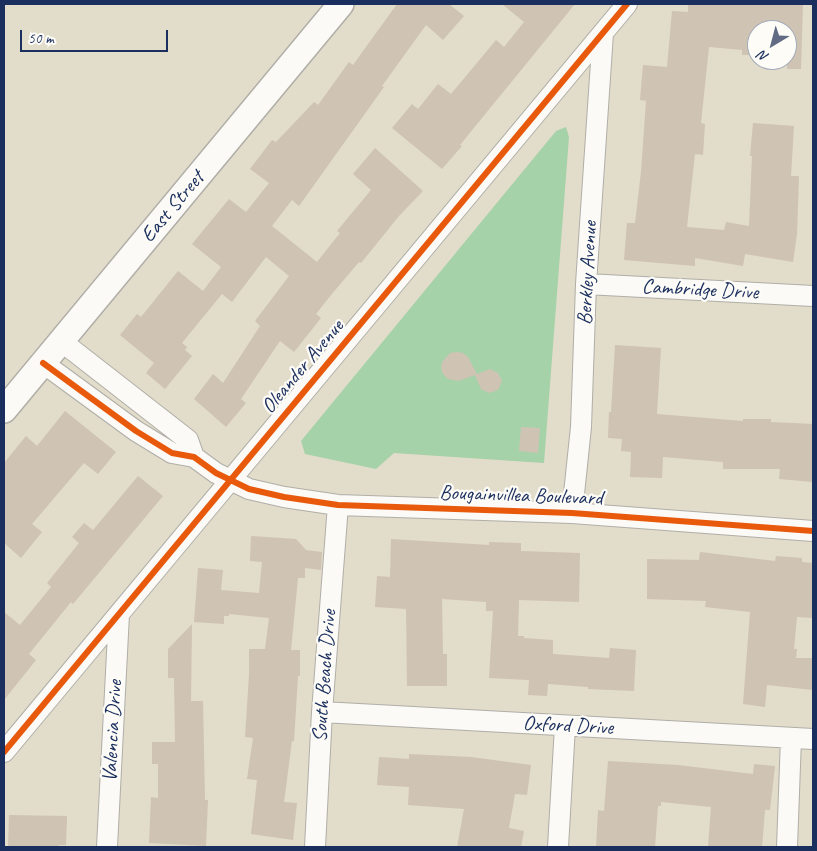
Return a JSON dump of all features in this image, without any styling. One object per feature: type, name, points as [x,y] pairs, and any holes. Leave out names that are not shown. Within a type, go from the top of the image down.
[{"type":"main road","name":"East Street","points":[[4,410],[341,4]]},
{"type":"street","name":"Oleander Avenue","points":[[4,752],[627,4]]},
{"type":"street","name":"Berkley Avenue","points":[[572,513],[581,427],[586,284],[603,33]]},
{"type":"street","name":"Cambridge Drive","points":[[586,284],[813,296]]},
{"type":"street","points":[[43,363],[136,431],[172,453],[194,457],[188,440],[61,341]]},
{"type":"street","name":"Bougainvillea Boulevard","points":[[194,457],[216,472],[249,489],[284,497],[338,505],[572,513],[813,531]]},
{"type":"street","name":"South Beach Drive","points":[[315,847],[322,712],[338,505]]},
{"type":"street","name":"Valencia Drive","points":[[107,847],[119,614]]},
{"type":"street","name":"Oxford Drive","points":[[322,712],[813,740]]},
{"type":"street","points":[[558,847],[565,726]]},
{"type":"street","points":[[787,847],[792,738]]},
{"type":"green space","points":[[566,127],[569,137],[544,463],[394,453],[376,469],[305,454],[301,441],[556,131]]},
{"type":"building","points":[[397,4],[449,4],[464,16],[443,40],[426,25],[299,206],[292,200],[272,226],[317,262],[340,233],[337,231],[371,190],[353,174],[375,148],[423,191],[331,295],[316,314],[321,318],[294,352],[280,341],[241,399],[246,403],[226,427],[194,399],[213,374],[223,383],[260,326],[255,321],[289,276],[266,257],[232,302],[222,294],[182,343],[187,347],[185,350],[192,356],[165,389],[146,373],[154,363],[120,335],[137,314],[141,317],[178,271],[203,291],[221,267],[192,244],[229,199],[246,212],[269,183],[250,169],[272,140],[276,142],[314,102],[318,105],[349,62],[353,65]]},
{"type":"building","points":[[502,4],[575,4],[442,169],[392,128],[412,104],[418,109],[438,84],[451,94],[496,40],[504,47],[524,22]]},
{"type":"building","points":[[688,4],[803,4],[801,69],[797,69],[797,20],[747,20],[747,55],[742,55],[742,50],[709,47],[701,123],[705,124],[703,155],[695,154],[687,227],[724,230],[726,222],[749,226],[752,156],[750,156],[753,123],[794,126],[791,176],[799,176],[797,234],[793,262],[745,254],[743,266],[695,258],[695,266],[624,260],[627,223],[635,223],[641,172],[646,101],[640,100],[643,65],[667,67],[672,11],[688,12]]},
{"type":"building","points":[[615,345],[661,348],[657,414],[743,421],[743,419],[771,419],[771,422],[813,424],[813,482],[779,479],[780,469],[723,469],[723,462],[663,457],[662,478],[630,477],[631,452],[621,451],[622,439],[608,438]]},
{"type":"building","points":[[450,353],[463,353],[468,357],[477,374],[490,369],[498,373],[502,381],[498,390],[489,393],[481,389],[475,375],[459,381],[448,379],[443,374],[442,362]]},
{"type":"building","points":[[65,411],[116,452],[98,474],[84,463],[32,524],[42,532],[21,558],[4,543],[4,463],[26,436],[37,446]]},
{"type":"building","points":[[521,427],[540,428],[538,453],[519,451]]},
{"type":"building","points":[[138,476],[163,496],[73,604],[71,602],[29,654],[36,660],[4,700],[4,612],[20,625],[51,587],[47,583],[79,543],[72,537],[84,523],[93,530]]},
{"type":"building","points":[[251,536],[296,539],[306,550],[322,552],[321,570],[305,568],[305,578],[298,578],[291,650],[300,650],[300,676],[298,676],[294,741],[292,741],[284,802],[297,803],[293,840],[251,834],[257,780],[247,779],[253,738],[245,737],[249,649],[265,649],[269,618],[229,614],[229,616],[224,616],[224,624],[194,622],[198,568],[223,570],[221,590],[259,593],[262,562],[250,561]]},
{"type":"building","points":[[391,539],[489,545],[489,542],[521,543],[521,551],[580,553],[579,602],[519,600],[518,636],[553,640],[553,654],[609,658],[610,648],[636,650],[634,691],[588,689],[588,687],[548,684],[547,696],[528,695],[529,680],[489,678],[493,611],[486,611],[486,602],[442,599],[443,654],[447,654],[447,686],[407,686],[406,609],[375,607],[377,576],[390,577]]},
{"type":"building","points":[[700,552],[775,561],[776,556],[802,558],[802,562],[813,563],[813,618],[797,617],[794,649],[797,649],[796,658],[813,658],[813,690],[767,685],[765,707],[743,704],[750,612],[705,607],[706,601],[647,599],[647,559],[699,560]]},
{"type":"building","points":[[192,624],[191,701],[203,701],[205,800],[208,800],[206,846],[149,843],[151,797],[158,798],[158,764],[152,764],[152,742],[175,742],[174,678],[168,678],[168,649]]},
{"type":"building","points":[[409,754],[471,757],[531,765],[527,795],[515,794],[509,828],[524,831],[521,847],[457,847],[464,809],[408,805],[409,787],[377,785],[379,757],[409,759]]},
{"type":"building","points":[[608,761],[678,765],[753,774],[754,764],[775,766],[770,810],[765,810],[762,847],[708,847],[711,807],[661,802],[661,806],[658,806],[655,847],[596,847],[598,810],[604,811]]},
{"type":"building","points":[[9,815],[67,816],[66,845],[59,845],[59,847],[8,847]]},
{"type":"cycle path","points":[[4,752],[627,4]]},
{"type":"cycle path","points":[[43,363],[136,431],[172,453],[194,457],[216,473],[249,489],[284,497],[338,505],[572,513],[813,531]]}]
